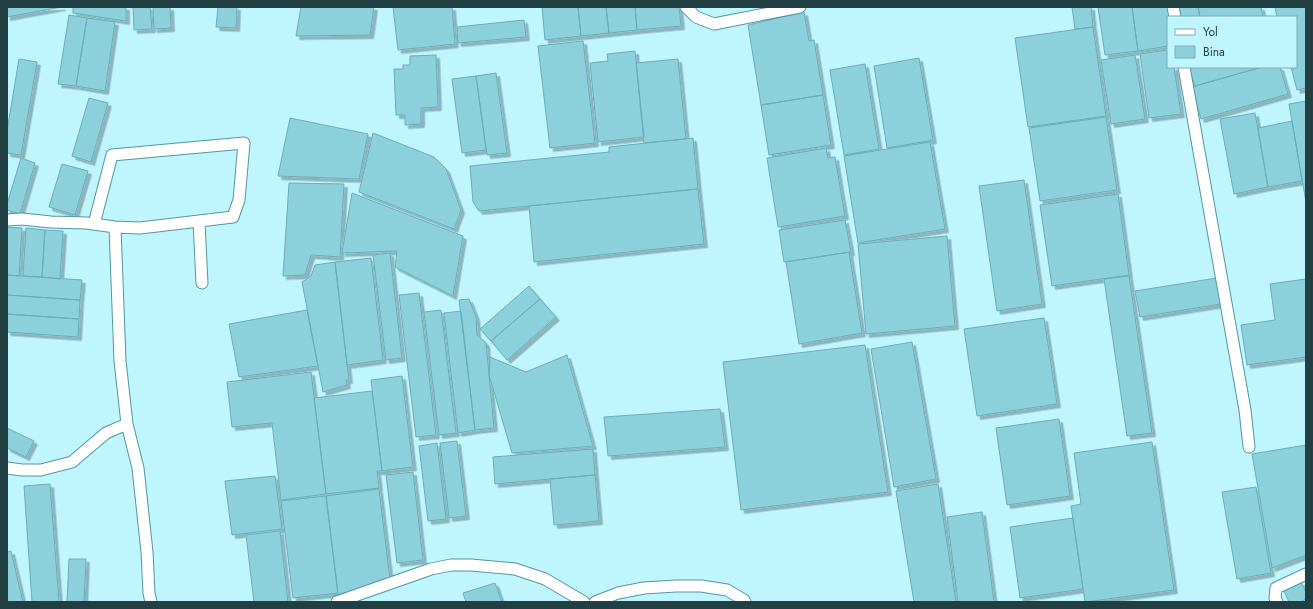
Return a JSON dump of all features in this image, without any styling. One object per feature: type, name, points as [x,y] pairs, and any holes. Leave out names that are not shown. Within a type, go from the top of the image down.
[{"type":"street","points":[[686,7],[696,17],[714,24],[800,7]]},
{"type":"street","points":[[1184,68],[1245,410],[1249,448]]},
{"type":"street","points":[[7,220],[22,219],[140,228],[233,218],[239,200],[244,143],[112,155],[94,224]]},
{"type":"street","points":[[199,222],[202,283]]},
{"type":"street","points":[[115,227],[120,361],[127,424],[138,468],[147,552],[148,593],[151,602]]},
{"type":"street","points":[[7,468],[40,470],[72,462],[106,433],[127,424]]},
{"type":"street","points":[[337,602],[431,569],[451,565],[471,565],[515,569],[545,579],[584,602]]},
{"type":"street","points":[[1277,602],[1275,598],[1276,588],[1306,574]]},
{"type":"street","points":[[595,602],[618,593],[644,588],[676,586],[700,586],[727,590],[745,602]]},
{"type":"building","points":[[7,7],[62,7],[7,17]]},
{"type":"building","points":[[73,7],[126,7],[126,21],[73,13]]},
{"type":"building","points":[[133,7],[150,7],[152,29],[134,30]]},
{"type":"building","points":[[153,7],[170,7],[171,28],[154,29]]},
{"type":"building","points":[[218,7],[237,7],[236,28],[216,27]]},
{"type":"building","points":[[301,7],[374,7],[370,35],[296,36]]},
{"type":"building","points":[[393,7],[452,7],[455,44],[398,50]]},
{"type":"building","points":[[542,7],[578,7],[581,36],[545,40]]},
{"type":"building","points":[[578,7],[606,7],[609,33],[581,36]]},
{"type":"building","points":[[606,7],[635,7],[637,30],[609,33]]},
{"type":"building","points":[[635,7],[679,7],[681,26],[637,30]]},
{"type":"building","points":[[1072,7],[1091,7],[1093,27],[1075,29]]},
{"type":"building","points":[[1098,7],[1132,7],[1138,51],[1105,55]]},
{"type":"building","points":[[1132,7],[1169,7],[1170,16],[1167,16],[1167,46],[1138,51]]},
{"type":"building","points":[[1178,7],[1198,7],[1200,16],[1180,16]]},
{"type":"building","points":[[1198,7],[1261,7],[1263,16],[1200,16]]},
{"type":"building","points":[[1275,7],[1306,7],[1306,88],[1297,90],[1291,68],[1297,68],[1297,16],[1277,16]]},
{"type":"building","points":[[804,12],[809,41],[814,40],[823,95],[761,105],[748,25]]},
{"type":"building","points":[[69,15],[87,18],[76,86],[58,84]]},
{"type":"building","points":[[87,18],[115,22],[105,91],[76,86]]},
{"type":"building","points":[[524,20],[526,37],[458,43],[457,27]]},
{"type":"building","points":[[1093,27],[1106,116],[1028,127],[1015,38]]},
{"type":"building","points":[[583,41],[595,143],[550,148],[538,46]]},
{"type":"building","points":[[1167,50],[1167,68],[1174,68],[1181,114],[1149,118],[1140,54]]},
{"type":"building","points":[[635,51],[644,137],[598,142],[590,63],[608,61],[607,54]]},
{"type":"building","points":[[436,55],[438,107],[421,108],[421,124],[405,125],[405,115],[396,115],[394,69],[403,69],[403,65],[410,65],[410,56]]},
{"type":"building","points":[[1135,55],[1145,119],[1111,124],[1101,60]]},
{"type":"building","points":[[919,58],[933,140],[887,148],[874,66]]},
{"type":"building","points":[[19,59],[37,62],[21,155],[7,153],[7,131]]},
{"type":"building","points":[[678,59],[686,139],[644,143],[636,63]]},
{"type":"building","points":[[865,64],[879,149],[844,155],[830,70]]},
{"type":"building","points":[[1189,68],[1258,68],[1195,86]]},
{"type":"building","points":[[1258,68],[1280,68],[1288,94],[1201,119],[1192,87]]},
{"type":"building","points":[[496,73],[507,153],[487,155],[476,76]]},
{"type":"building","points":[[476,76],[486,150],[462,153],[452,79]]},
{"type":"building","points":[[823,95],[831,145],[769,155],[761,105]]},
{"type":"building","points":[[89,98],[108,103],[91,162],[72,156]]},
{"type":"building","points":[[1306,101],[1306,202],[1289,104]]},
{"type":"building","points":[[1255,113],[1268,187],[1234,194],[1220,119]]},
{"type":"building","points":[[1106,117],[1117,190],[1040,201],[1029,128]]},
{"type":"building","points":[[290,118],[368,134],[359,179],[278,176]]},
{"type":"building","points":[[1292,121],[1302,181],[1268,187],[1258,128]]},
{"type":"building","points":[[373,133],[434,157],[446,169],[461,210],[454,229],[359,192]]},
{"type":"building","points":[[693,138],[698,189],[479,211],[473,202],[470,166],[609,152],[609,147]]},
{"type":"building","points":[[930,142],[945,229],[858,243],[844,156]]},
{"type":"building","points":[[826,148],[828,158],[835,157],[845,216],[778,227],[767,158]]},
{"type":"building","points":[[21,158],[35,163],[20,214],[7,210],[7,204]]},
{"type":"building","points":[[62,164],[88,171],[75,215],[49,207]]},
{"type":"building","points":[[1024,180],[1042,304],[997,311],[979,186]]},
{"type":"building","points":[[289,183],[344,184],[340,257],[311,255],[305,275],[283,276]]},
{"type":"building","points":[[698,189],[704,244],[534,262],[529,206]]},
{"type":"building","points":[[352,193],[463,236],[453,296],[395,267],[397,251],[342,253]]},
{"type":"building","points":[[1118,194],[1129,275],[1052,286],[1040,205]]},
{"type":"building","points":[[845,220],[851,252],[784,262],[779,230]]},
{"type":"building","points":[[7,227],[22,228],[19,276],[7,275]]},
{"type":"building","points":[[26,228],[45,230],[42,277],[23,276]]},
{"type":"building","points":[[45,230],[63,231],[60,279],[42,277]]},
{"type":"building","points":[[947,236],[955,326],[866,334],[858,244]]},
{"type":"building","points":[[849,252],[862,333],[799,344],[786,262]]},
{"type":"building","points":[[390,253],[402,358],[386,360],[373,255]]},
{"type":"building","points":[[371,258],[383,360],[347,365],[335,262]]},
{"type":"building","points":[[335,262],[349,380],[346,380],[347,385],[323,392],[302,282],[311,276],[315,265]]},
{"type":"building","points":[[7,275],[82,280],[80,300],[7,295]]},
{"type":"building","points":[[1129,276],[1152,433],[1127,436],[1104,279]]},
{"type":"building","points":[[1217,278],[1221,304],[1140,317],[1135,291]]},
{"type":"building","points":[[1306,279],[1306,357],[1247,365],[1241,325],[1275,320],[1270,284]]},
{"type":"building","points":[[529,286],[540,299],[491,341],[480,329]]},
{"type":"building","points":[[419,293],[436,435],[416,437],[399,295]]},
{"type":"building","points":[[7,295],[80,300],[79,319],[7,314]]},
{"type":"building","points":[[469,299],[476,317],[477,335],[486,343],[494,428],[475,430],[459,300]]},
{"type":"building","points":[[540,299],[556,317],[507,360],[491,341]]},
{"type":"building","points":[[307,310],[318,366],[239,377],[229,324]]},
{"type":"building","points":[[441,310],[456,433],[439,435],[424,312]]},
{"type":"building","points":[[461,311],[475,430],[458,433],[444,313]]},
{"type":"building","points":[[7,314],[79,319],[78,337],[7,332]]},
{"type":"building","points":[[1044,318],[1057,404],[977,416],[964,329]]},
{"type":"building","points":[[912,342],[936,479],[894,487],[871,349]]},
{"type":"building","points":[[865,345],[888,492],[741,510],[723,362]]},
{"type":"building","points":[[567,355],[593,446],[512,453],[489,375],[490,357],[526,372]]},
{"type":"building","points":[[311,372],[326,494],[281,500],[272,423],[232,427],[227,382]]},
{"type":"building","points":[[402,376],[413,467],[382,471],[371,380]]},
{"type":"building","points":[[372,391],[382,471],[377,471],[379,488],[326,494],[314,398]]},
{"type":"building","points":[[720,409],[725,447],[608,456],[604,417]]},
{"type":"building","points":[[1059,419],[1070,496],[1007,505],[996,428]]},
{"type":"building","points":[[7,428],[34,441],[26,457],[7,448]]},
{"type":"building","points":[[457,441],[466,516],[449,518],[440,443]]},
{"type":"building","points":[[1152,442],[1174,590],[1085,602],[1071,506],[1081,504],[1074,453]]},
{"type":"building","points":[[437,443],[446,519],[428,521],[419,446]]},
{"type":"building","points":[[1306,445],[1306,555],[1272,568],[1252,454]]},
{"type":"building","points":[[593,449],[595,475],[495,484],[493,457]]},
{"type":"building","points":[[413,472],[423,560],[397,563],[386,475]]},
{"type":"building","points":[[595,475],[599,521],[554,525],[550,479]]},
{"type":"building","points":[[275,476],[282,529],[232,535],[225,481]]},
{"type":"building","points":[[50,484],[59,602],[32,602],[24,486]]},
{"type":"building","points":[[938,484],[956,602],[914,602],[896,491]]},
{"type":"building","points":[[1256,487],[1271,573],[1237,579],[1222,492]]},
{"type":"building","points":[[379,489],[390,579],[338,595],[326,496]]},
{"type":"building","points":[[326,496],[338,593],[293,598],[281,501]]},
{"type":"building","points":[[982,512],[994,602],[958,602],[947,517]]},
{"type":"building","points":[[1073,518],[1083,589],[1020,598],[1010,527]]},
{"type":"building","points":[[280,531],[288,602],[254,602],[246,535]]},
{"type":"building","points":[[11,551],[23,602],[7,602],[7,552]]},
{"type":"building","points":[[69,559],[86,559],[84,602],[67,602]]},
{"type":"building","points":[[1301,582],[1306,592],[1306,599],[1300,602],[1289,602],[1284,591]]},
{"type":"building","points":[[495,583],[502,602],[466,602],[463,593]]}]
